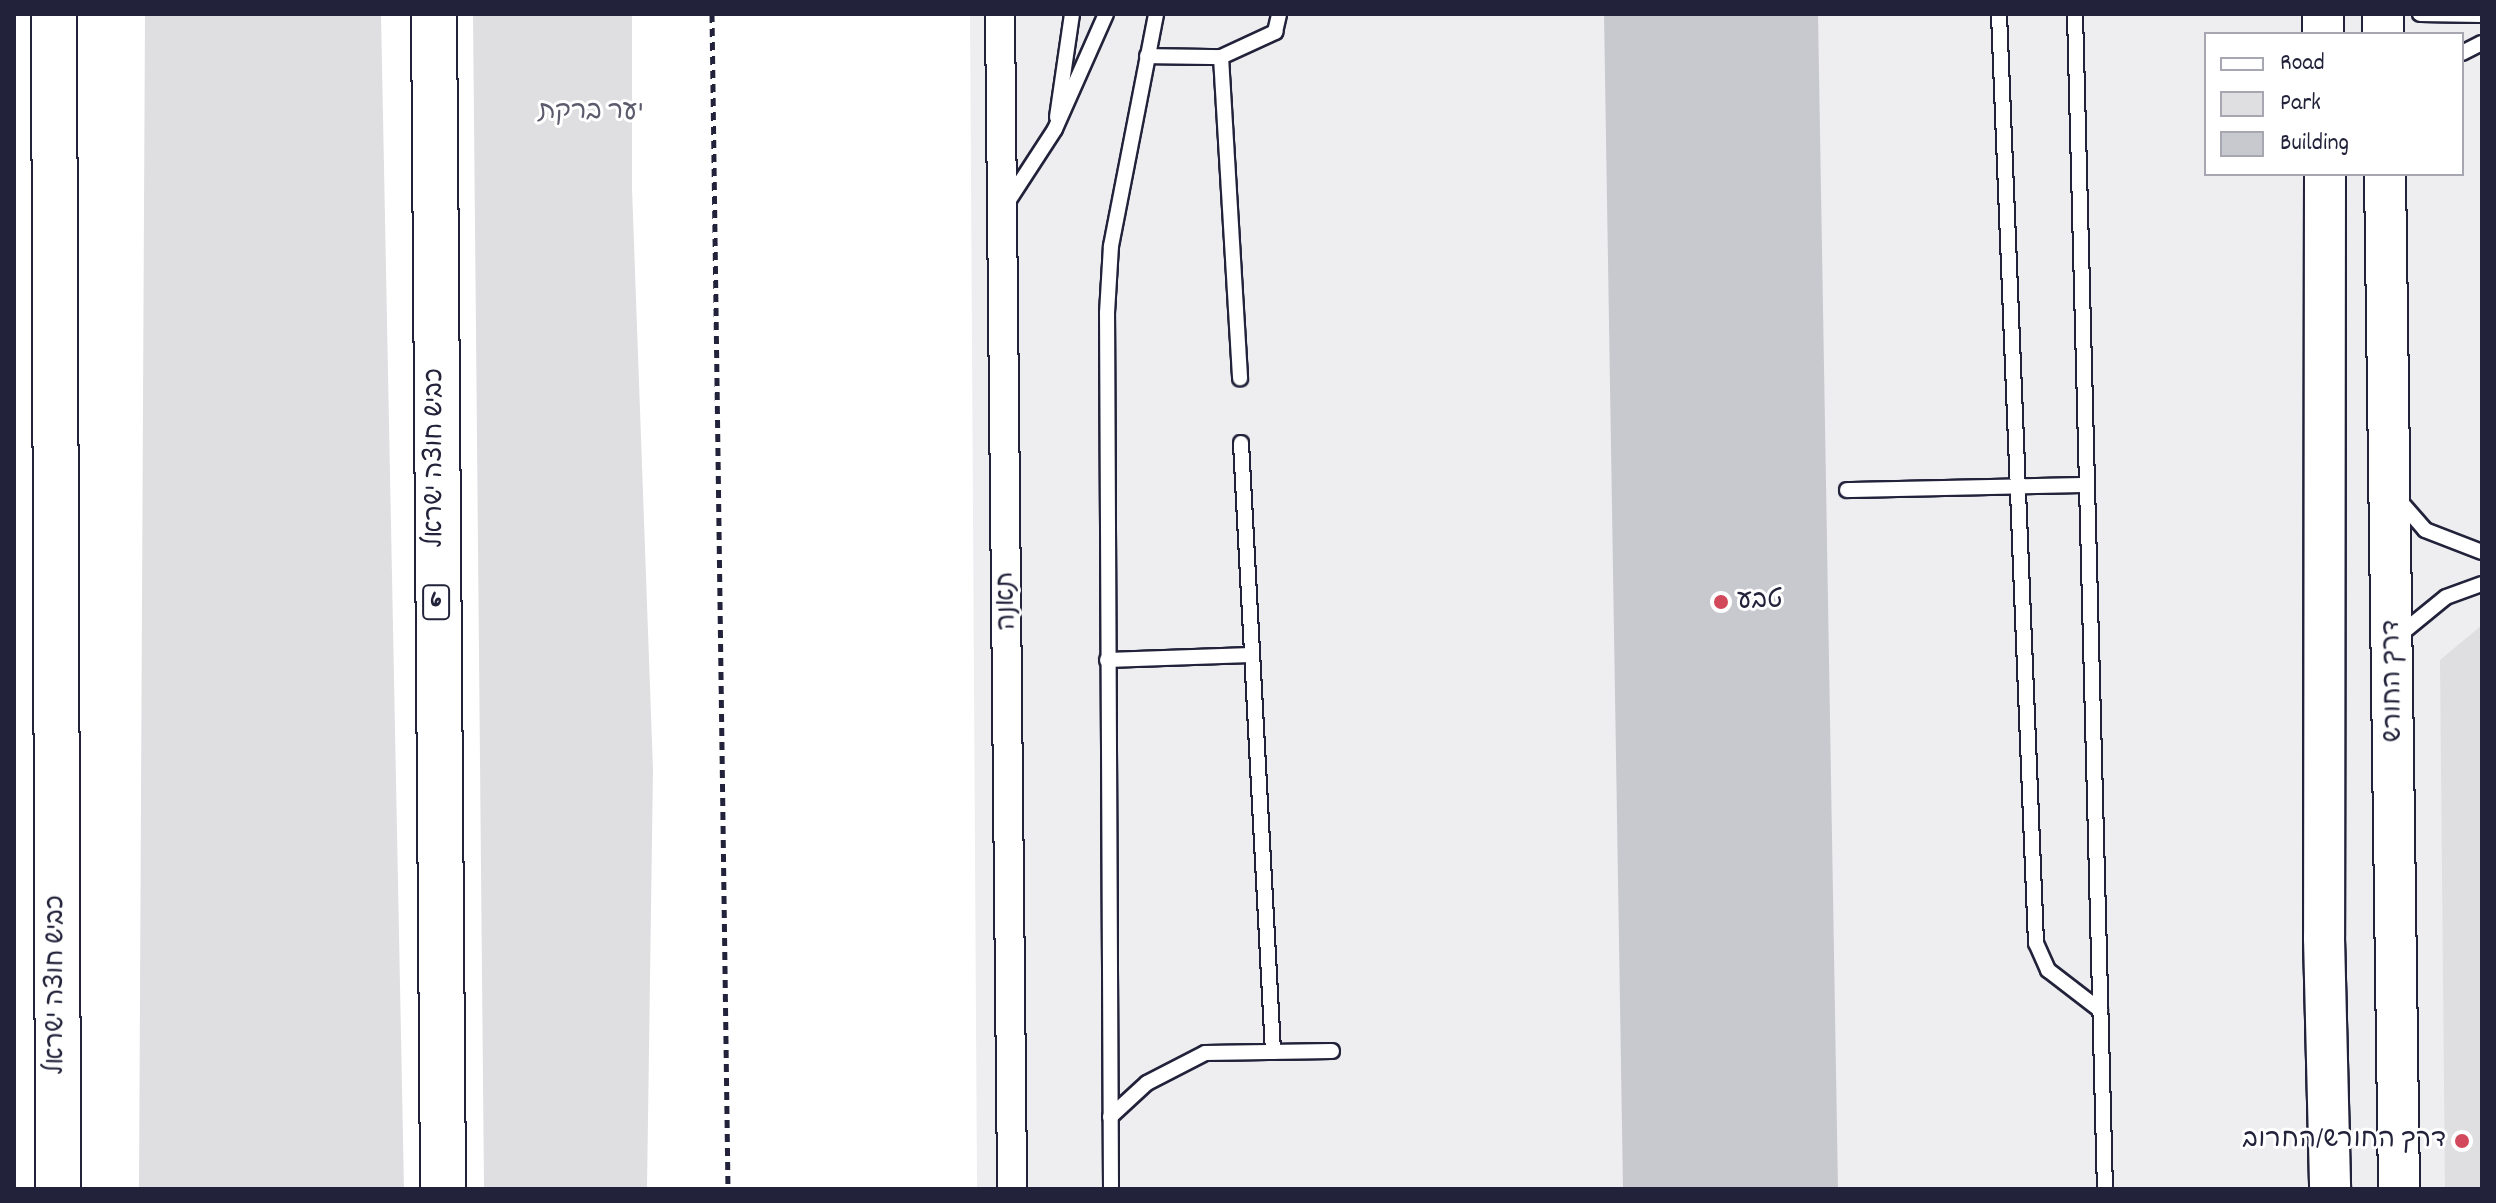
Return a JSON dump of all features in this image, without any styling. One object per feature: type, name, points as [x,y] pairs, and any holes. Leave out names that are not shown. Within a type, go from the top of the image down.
[{"type":"highway","name":"כביש חוצה ישראל","points":[[54,14],[58,1189]]},
{"type":"highway","name":"כביש חוצה ישראל","points":[[434,14],[443,1189]]},
{"type":"street","name":"תאנה","points":[[1000,14],[1012,1189]]},
{"type":"street","points":[[2325,176],[2324,938],[2330,1189]]},
{"type":"street","name":"דרך החורש","points":[[2385,176],[2392,488],[2399,1189]]},
{"type":"lane","points":[[1055,129],[1072,14]]},
{"type":"lane","points":[[1004,207],[1055,129],[1106,14]]},
{"type":"lane","points":[[1111,1189],[1104,399],[1111,246],[1156,14]]},
{"type":"lane","points":[[1147,56],[1221,57],[1275,32],[1279,14]]},
{"type":"lane","points":[[1999,14],[2036,943],[2048,970],[2100,1010]]},
{"type":"lane","points":[[2075,14],[2105,1189]]},
{"type":"lane","points":[[2420,14],[2482,15]]},
{"type":"lane","points":[[2464,52],[2482,43]]},
{"type":"lane","points":[[1221,57],[1240,378]]},
{"type":"lane","points":[[1241,443],[1273,1052]]},
{"type":"lane","points":[[1847,490],[2087,485]]},
{"type":"lane","points":[[2392,488],[2425,530],[2482,552]]},
{"type":"lane","points":[[2394,640],[2446,597],[2482,584]]},
{"type":"lane","points":[[1107,660],[1251,655]]},
{"type":"lane","points":[[1110,1117],[1147,1083],[1205,1053],[1332,1051]]},
{"type":"path","points":[[712,14],[728,1189]]},
{"type":"shaded area","points":[[970,14],[2482,14],[2482,1189],[977,1189]]},
{"type":"green space","points":[[145,14],[381,14],[404,1189],[139,1189]]},
{"type":"green space","name":"יער ברקת","points":[[473,14],[632,14],[632,188],[653,770],[647,1189],[484,1189]]},
{"type":"green space","points":[[2482,625],[2482,1189],[2445,1189],[2440,660]]},
{"type":"building","name":"טבע","points":[[1604,14],[1818,14],[1838,1189],[1623,1189]]},
{"type":"place","name":"טבע","points":[[1721,602]]},
{"type":"place","name":"דרך החורש/החרוב","points":[[2462,1141]]}]
